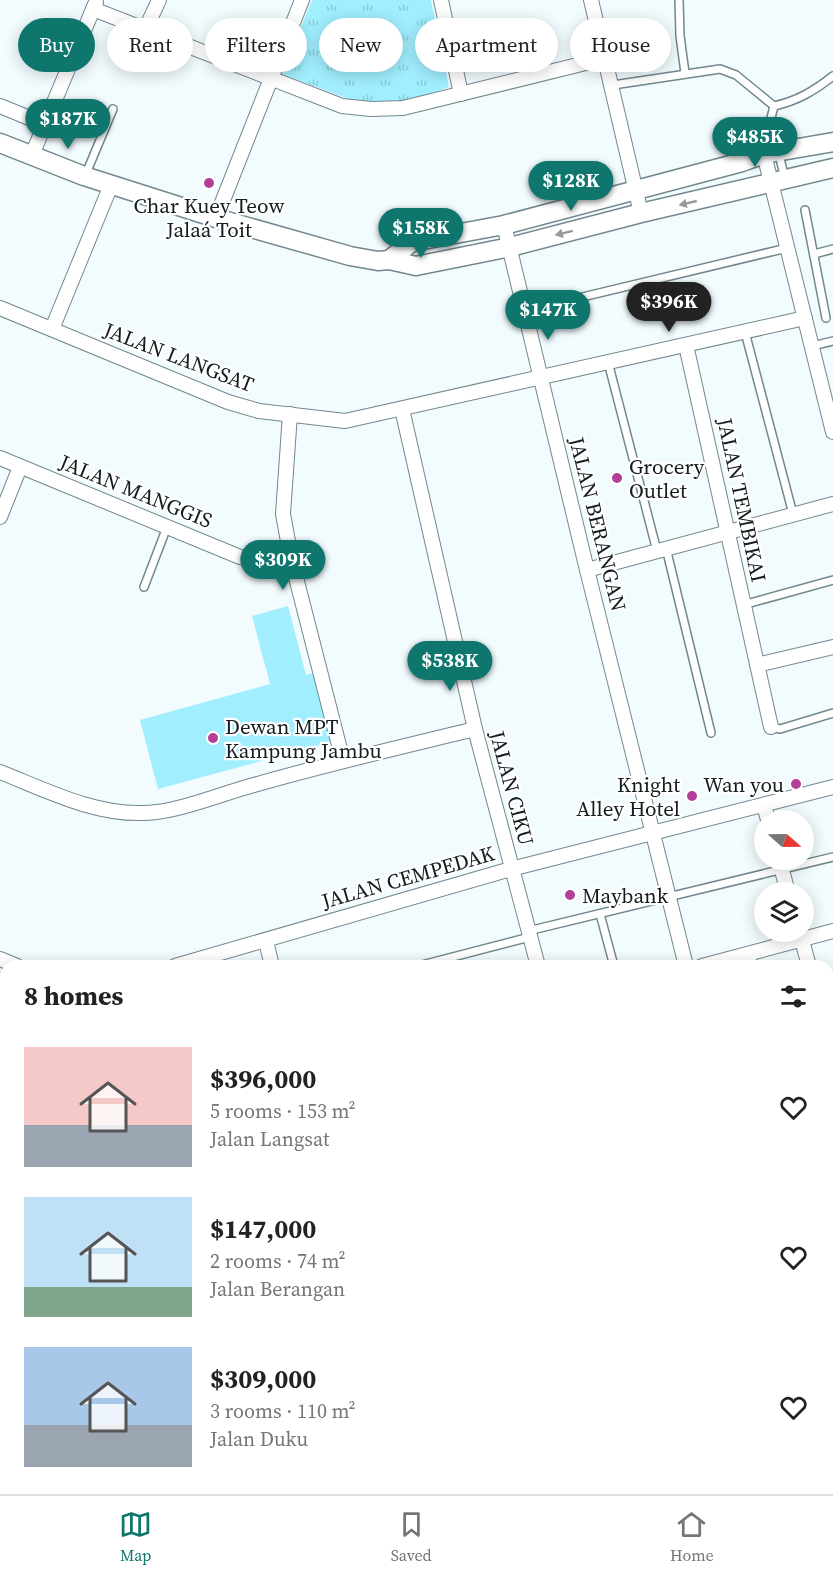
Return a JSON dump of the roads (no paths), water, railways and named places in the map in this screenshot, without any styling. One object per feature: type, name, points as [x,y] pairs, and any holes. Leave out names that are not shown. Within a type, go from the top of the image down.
[{"type":"main road","points":[[389,260],[412,242],[504,225],[771,153],[833,141]]},
{"type":"main road","points":[[0,143],[84,176],[216,218],[350,256],[378,261],[389,260],[416,266],[510,247],[641,213],[833,168]]},
{"type":"street","points":[[151,18],[159,0]]},
{"type":"street","points":[[216,218],[302,0]]},
{"type":"street","points":[[441,0],[461,94]]},
{"type":"street","points":[[591,0],[596,18]]},
{"type":"street","points":[[32,155],[94,4],[124,18]]},
{"type":"street","points":[[193,47],[342,106],[370,109],[403,108],[570,67]]},
{"type":"street","points":[[610,72],[641,213]]},
{"type":"street","points":[[0,106],[44,124]]},
{"type":"street","points":[[771,153],[778,181],[787,248],[812,346],[829,400],[833,432]]},
{"type":"street","points":[[52,329],[111,185]]},
{"type":"street","name":"JALAN BERANGAN","points":[[504,225],[685,960]]},
{"type":"street","name":"JALAN LANGSAT","points":[[0,308],[228,402],[259,411],[345,421],[805,318]]},
{"type":"street","name":"JALAN TEMBIKAI","points":[[686,345],[771,727]]},
{"type":"street","name":"JALAN CIKU","points":[[402,409],[475,729],[536,960]]},
{"type":"street","points":[[290,414],[283,514],[291,558],[343,761]]},
{"type":"street","name":"JALAN MANGGIS","points":[[0,458],[240,557],[262,562],[291,558]]},
{"type":"street","points":[[0,517],[20,467]]},
{"type":"street","points":[[587,570],[833,504]]},
{"type":"street","points":[[757,665],[833,647]]},
{"type":"street","points":[[0,772],[86,805],[115,811],[145,813],[174,808],[343,761],[475,729]]},
{"type":"street","name":"JALAN CEMPEDAK","points":[[203,960],[511,869],[833,787]]},
{"type":"street","points":[[764,805],[765,810]]},
{"type":"street","points":[[814,934],[833,931]]},
{"type":"street","points":[[266,941],[271,960]]},
{"type":"street","points":[[752,959],[787,942]]},
{"type":"street","points":[[802,942],[807,960]]},
{"type":"lane","points":[[679,0],[680,36],[685,73]]},
{"type":"lane","points":[[613,85],[685,73],[728,70],[774,106]]},
{"type":"lane","points":[[774,106],[792,102],[813,92],[833,76]]},
{"type":"lane","points":[[771,153],[771,118],[774,106]]},
{"type":"lane","points":[[84,176],[113,109]]},
{"type":"lane","points":[[805,210],[826,318]]},
{"type":"lane","points":[[524,311],[787,248]]},
{"type":"lane","points":[[814,254],[833,249]]},
{"type":"lane","points":[[745,332],[793,514]]},
{"type":"lane","points":[[812,346],[833,341]]},
{"type":"lane","points":[[608,362],[662,549],[711,734]]},
{"type":"lane","points":[[144,587],[167,527]]},
{"type":"lane","points":[[743,605],[833,580]]},
{"type":"lane","points":[[771,727],[780,729],[833,713]]},
{"type":"lane","points":[[814,860],[833,857]]},
{"type":"lane","points":[[439,960],[763,870]]},
{"type":"lane","points":[[600,914],[612,960]]},
{"type":"place","name":"Char Kuey Teow Jalaá Toit","points":[[209,183]]},
{"type":"place","name":"Grocery Outlet","points":[[617,478]]},
{"type":"place","name":"Dewan MPT Kampung Jambu","points":[[213,738]]},
{"type":"place","name":"Wan you","points":[[796,784]]},
{"type":"place","name":"Knight Alley Hotel","points":[[692,796]]},
{"type":"place","name":"Maybank","points":[[570,895]]}]
